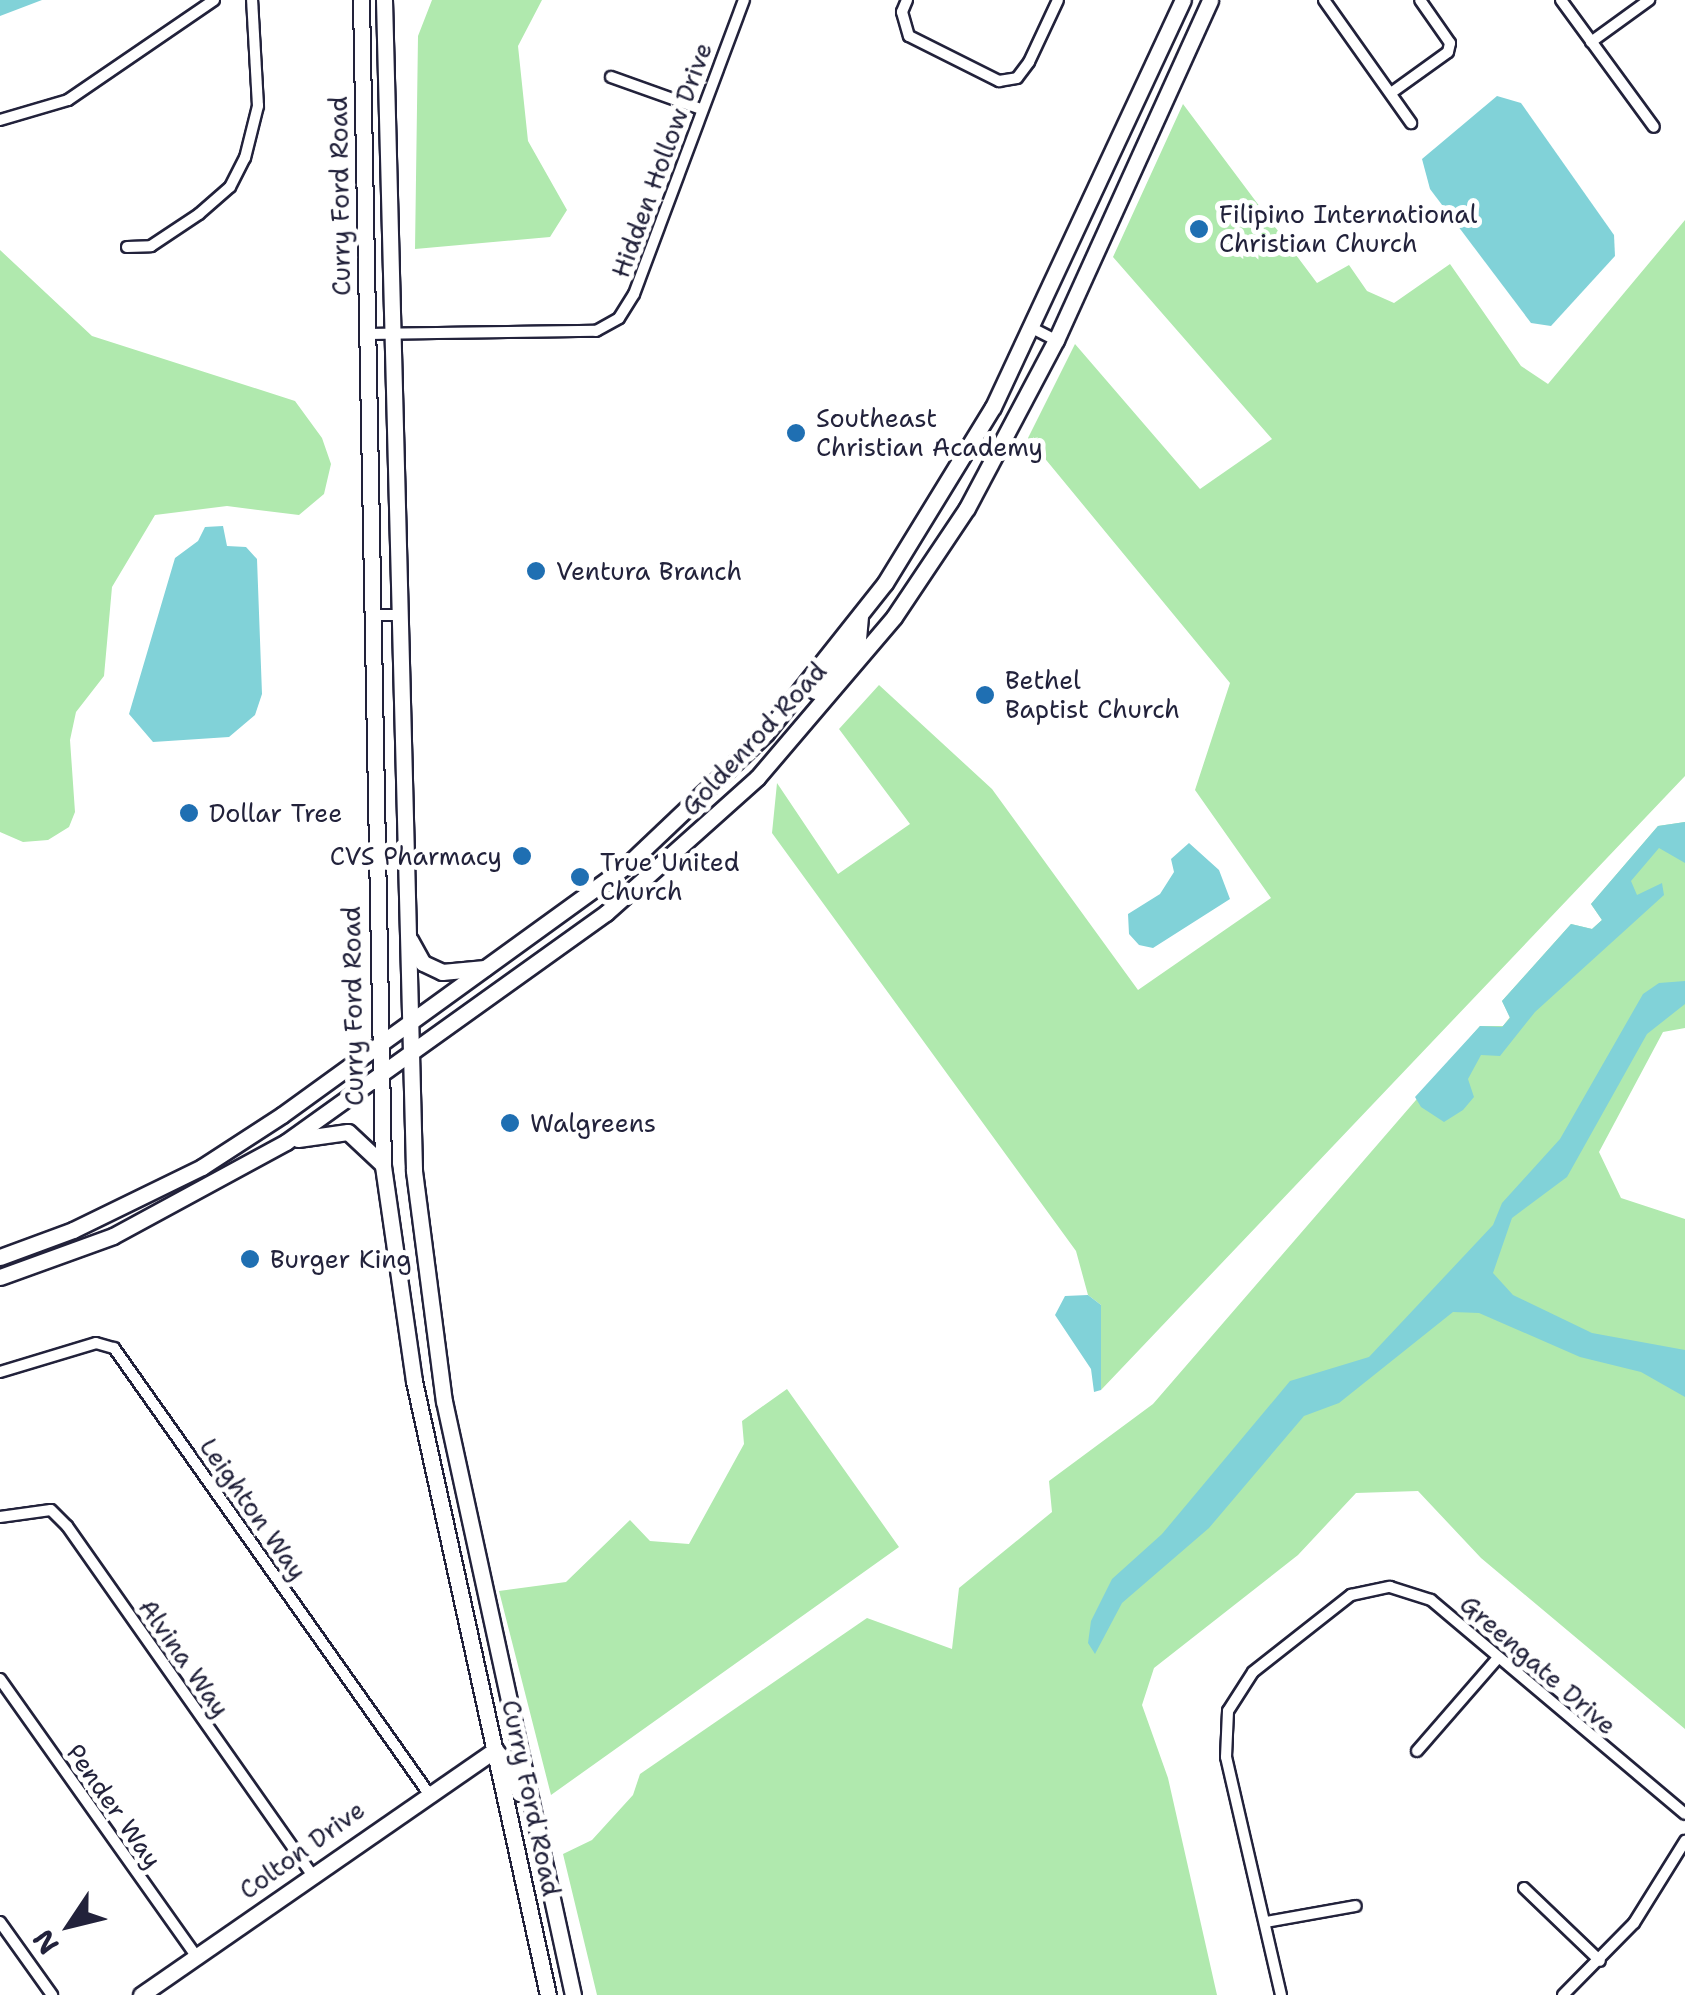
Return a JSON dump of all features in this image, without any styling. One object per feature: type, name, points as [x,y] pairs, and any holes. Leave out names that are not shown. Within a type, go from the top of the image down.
[{"type":"main road","name":"Curry Ford Road","points":[[361,0],[383,1166],[404,1329],[548,1995]]},
{"type":"main road","name":"Curry Ford Road","points":[[384,0],[407,1057],[426,1292],[444,1401],[573,1995]]},
{"type":"main road","name":"Goldenrod Road","points":[[0,1256],[73,1230],[202,1167],[407,1028],[626,867],[736,763],[860,616],[945,489],[1034,329],[1183,0]]},
{"type":"main road","name":"Goldenrod Road","points":[[0,1277],[113,1236],[286,1142],[565,944],[757,778],[905,603],[967,508],[1056,340],[1210,0]]},
{"type":"main road","points":[[757,778],[760,752],[858,640],[860,616]]},
{"type":"main road","points":[[565,944],[719,804],[736,763]]},
{"type":"main road","points":[[406,932],[423,963],[442,972],[490,968]]},
{"type":"main road","points":[[286,1142],[348,1132],[383,1166]]},
{"type":"main road","points":[[439,1496],[453,1520],[498,1720],[516,1728]]},
{"type":"main road","points":[[495,1750],[516,1775],[564,1995]]},
{"type":"main road","name":"Colton Drive","points":[[141,1995],[427,1791],[495,1750]]},
{"type":"street","points":[[0,120],[68,100],[214,0]]},
{"type":"street","points":[[126,247],[151,246],[199,214],[230,187],[245,158],[258,106],[252,0]]},
{"type":"street","name":"Hidden Hollow Drive","points":[[367,334],[596,332],[619,318],[634,294],[744,0]]},
{"type":"street","points":[[907,0],[902,12],[909,36],[999,81],[1017,78],[1030,62],[1058,0]]},
{"type":"street","points":[[1324,0],[1411,123]]},
{"type":"street","points":[[1391,93],[1448,52],[1450,43],[1420,0]]},
{"type":"street","points":[[1561,0],[1654,127]]},
{"type":"street","points":[[1591,42],[1649,0]]},
{"type":"street","points":[[612,76],[701,109]]},
{"type":"street","points":[[1034,329],[1056,340]]},
{"type":"street","points":[[372,615],[400,615]]},
{"type":"street","name":"Leighton Way","points":[[0,1372],[96,1343],[114,1348],[427,1791]]},
{"type":"street","name":"Alvina Way","points":[[0,1517],[51,1510],[67,1526],[311,1873]]},
{"type":"street","name":"Greengate Drive","points":[[1266,1922],[1226,1757],[1228,1711],[1253,1672],[1350,1595],[1369,1588],[1413,1589],[1685,1814]]},
{"type":"street","points":[[1417,1751],[1498,1659]]},
{"type":"street","name":"Pender Way","points":[[0,1679],[196,1956]]},
{"type":"street","points":[[1563,1995],[1634,1923],[1685,1841]]},
{"type":"street","points":[[1524,1888],[1600,1961]]},
{"type":"street","points":[[1281,1995],[1266,1922],[1356,1906]]},
{"type":"street","points":[[0,1922],[52,1995]]},
{"type":"green space","points":[[432,0],[542,0],[518,46],[528,141],[567,210],[550,237],[415,249],[418,36]]},
{"type":"green space","points":[[1183,104],[1317,283],[1349,265],[1367,291],[1394,303],[1450,264],[1521,366],[1548,384],[1685,220],[1685,776],[1101,1390],[1101,1305],[1088,1295],[1076,1251],[772,833],[777,783],[838,874],[910,824],[839,729],[879,685],[992,789],[1138,990],[1271,898],[1195,790],[1230,683],[1028,438],[1075,344],[1200,489],[1272,439],[1113,257]]},
{"type":"green space","points":[[0,250],[92,336],[295,401],[322,438],[331,464],[324,494],[299,515],[227,506],[155,515],[112,587],[104,676],[76,712],[70,740],[75,812],[69,827],[48,840],[23,842],[0,832]]},
{"type":"green space","points":[[1685,822],[1685,1028],[1663,1032],[1599,1152],[1621,1198],[1685,1219],[1685,1729],[1481,1558],[1418,1491],[1356,1493],[1298,1555],[1154,1668],[1142,1705],[1168,1778],[1217,1995],[597,1995],[563,1854],[592,1840],[633,1795],[640,1774],[867,1618],[952,1649],[959,1588],[1052,1512],[1049,1481],[1153,1404],[1480,1026],[1503,1026],[1510,1017],[1502,1001],[1571,924],[1592,929],[1602,920],[1591,904],[1658,826]]},
{"type":"green space","points":[[787,1389],[899,1547],[551,1795],[499,1591],[566,1582],[630,1520],[650,1541],[689,1544],[744,1444],[742,1421]]},
{"type":"water","points":[[0,0],[42,0],[0,16]]},
{"type":"water","points":[[1497,96],[1521,103],[1614,235],[1615,256],[1551,326],[1531,323],[1430,189],[1422,159]]},
{"type":"water","points":[[223,526],[227,546],[246,547],[257,559],[262,694],[255,715],[229,737],[153,742],[129,714],[175,558],[198,541],[205,527]]},
{"type":"water","points":[[1685,822],[1685,863],[1659,848],[1631,881],[1637,895],[1662,883],[1664,895],[1535,1012],[1500,1056],[1481,1055],[1468,1079],[1474,1097],[1463,1110],[1444,1122],[1421,1107],[1415,1097],[1480,1026],[1502,1027],[1510,1018],[1502,1001],[1571,924],[1592,929],[1602,920],[1591,904],[1658,826]]},
{"type":"water","points":[[1189,843],[1219,870],[1230,899],[1153,948],[1139,945],[1129,934],[1128,914],[1160,894],[1174,872],[1171,859]]},
{"type":"water","points":[[1685,981],[1685,1004],[1647,1034],[1567,1177],[1512,1218],[1493,1273],[1513,1295],[1592,1333],[1685,1350],[1685,1397],[1641,1372],[1580,1357],[1479,1313],[1453,1312],[1339,1403],[1304,1416],[1209,1528],[1122,1603],[1095,1654],[1088,1643],[1091,1621],[1112,1579],[1162,1534],[1290,1381],[1369,1357],[1493,1225],[1502,1203],[1560,1139],[1643,994],[1659,983]]},
{"type":"water","points":[[1088,1295],[1101,1305],[1101,1390],[1094,1392],[1091,1369],[1055,1315],[1065,1296]]},
{"type":"place","name":"Filipino International Christian Church","points":[[1199,229]]},
{"type":"place","name":"Southeast Christian Academy","points":[[796,433]]},
{"type":"place","name":"Ventura Branch","points":[[536,571]]},
{"type":"place","name":"Bethel Baptist Church","points":[[985,695]]},
{"type":"place","name":"Dollar Tree","points":[[189,813]]},
{"type":"place","name":"CVS Pharmacy","points":[[522,856]]},
{"type":"place","name":"True United Church","points":[[580,877]]},
{"type":"place","name":"Walgreens","points":[[510,1123]]},
{"type":"place","name":"Burger King","points":[[250,1259]]}]
